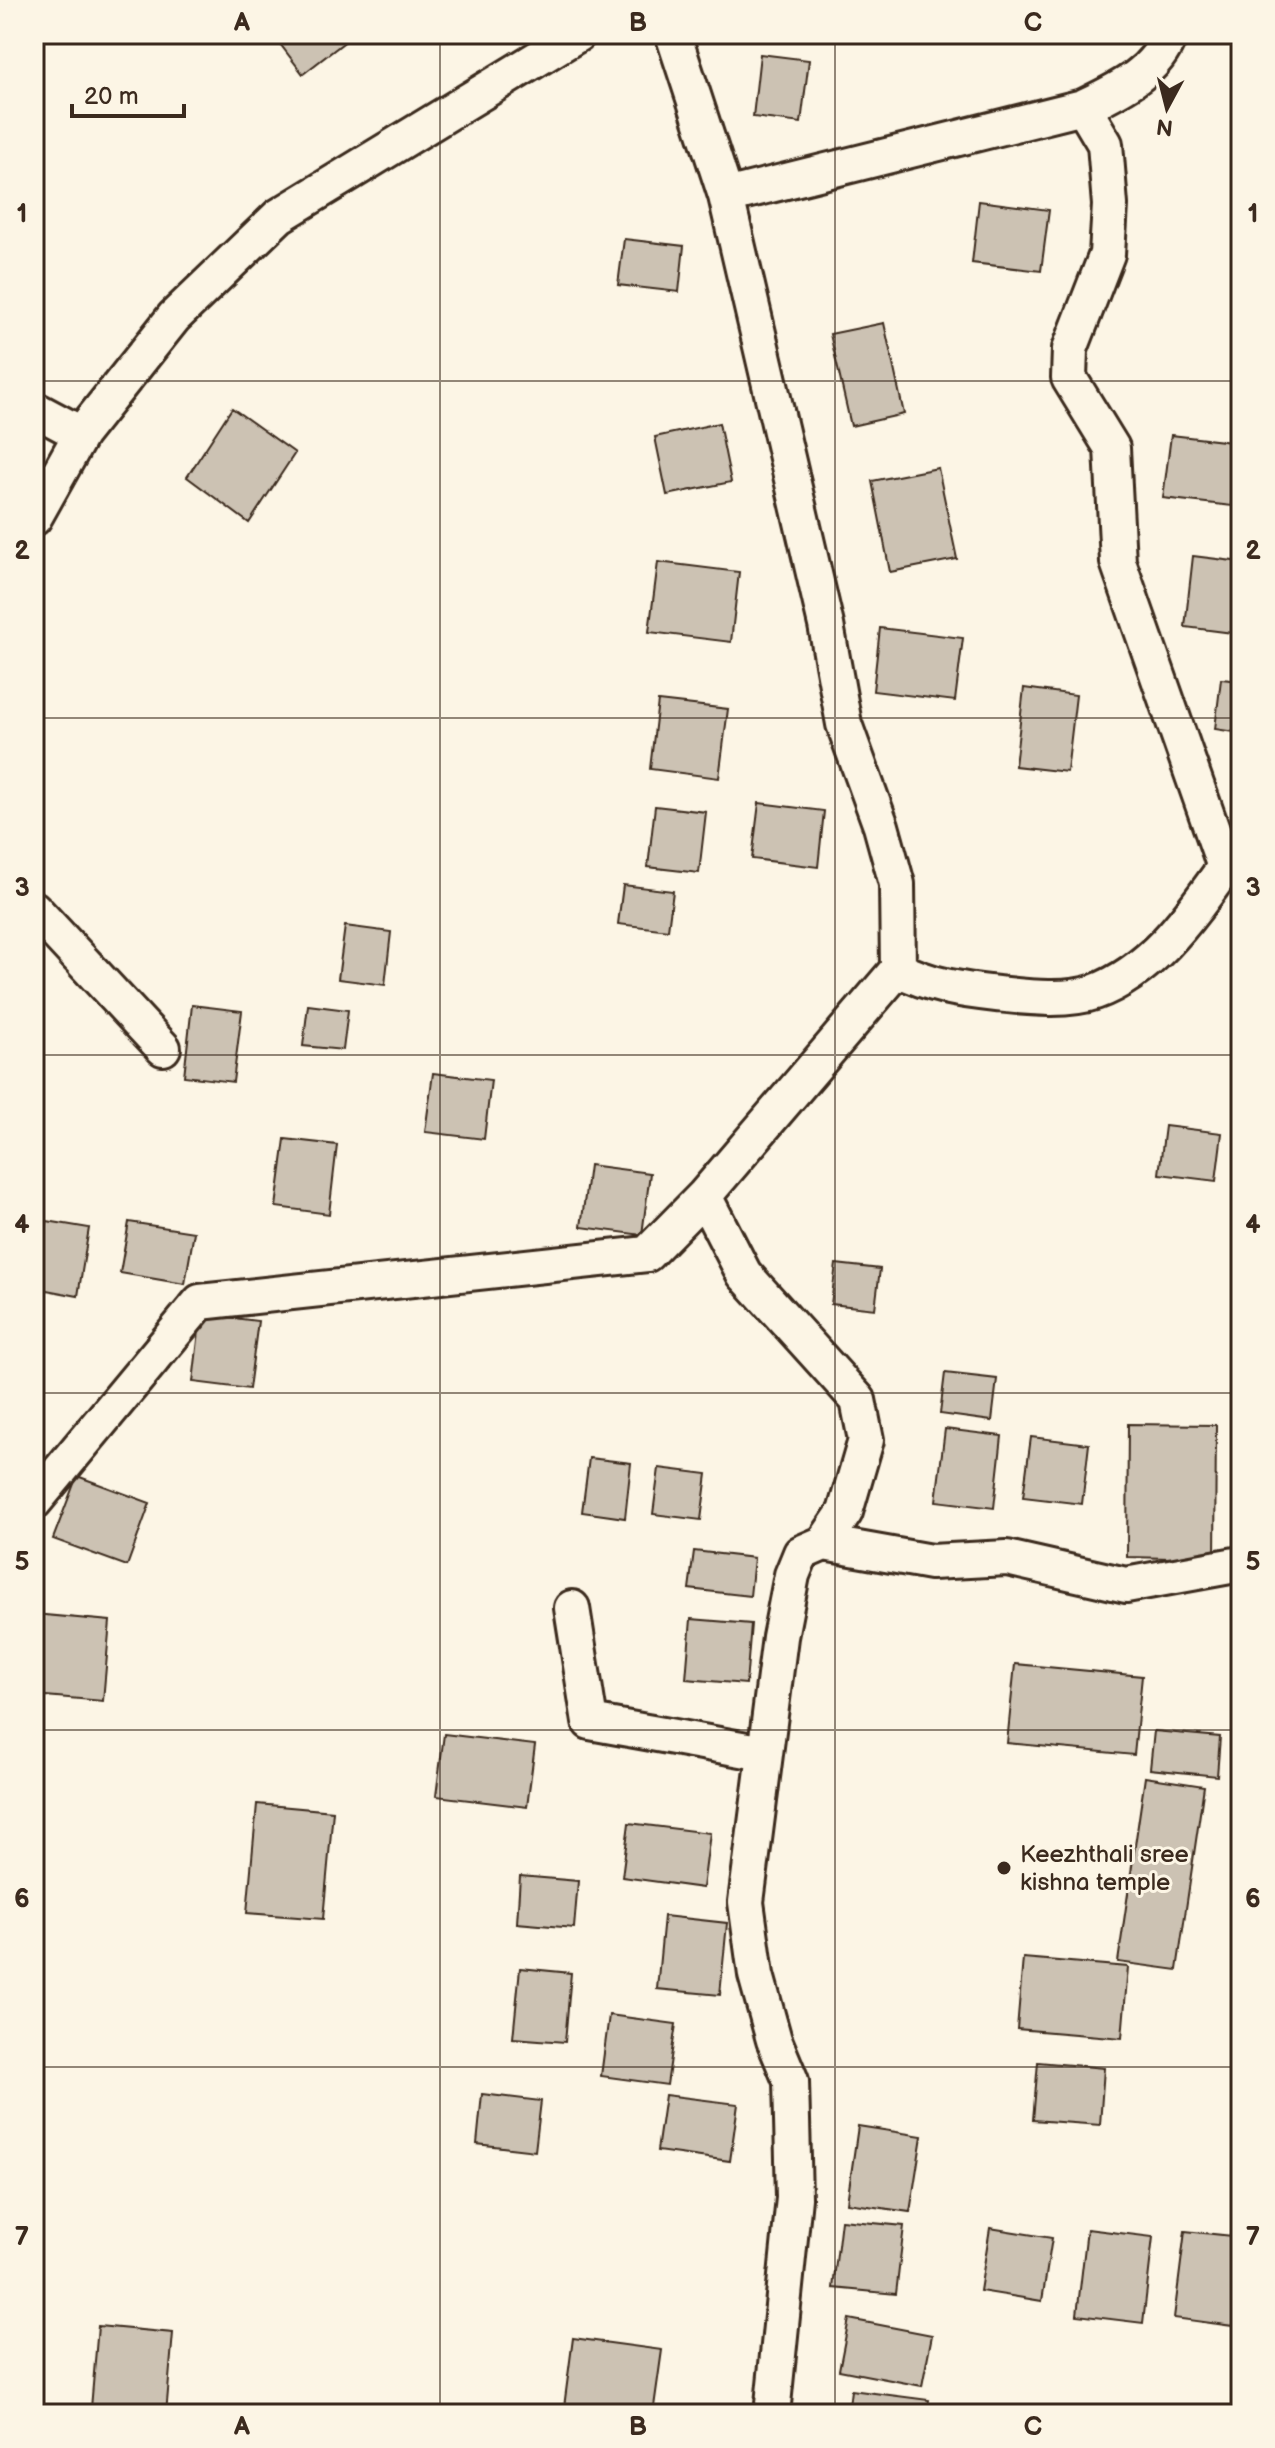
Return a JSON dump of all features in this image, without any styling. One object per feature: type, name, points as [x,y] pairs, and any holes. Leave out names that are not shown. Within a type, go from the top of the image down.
[{"type":"street","points":[[34,518],[81,434],[174,317],[279,216],[578,34]]},
{"type":"street","points":[[34,1502],[200,1302],[647,1254],[704,1196],[898,969],[897,884],[881,826],[844,724],[826,625],[726,196],[673,34]]},
{"type":"street","points":[[726,196],[1083,107],[1132,81],[1163,53],[1170,34]]},
{"type":"street","points":[[898,969],[926,983],[959,990],[1018,996],[1093,993],[1153,956],[1180,929],[1233,860],[1118,562],[1112,448],[1069,378],[1070,349],[1107,254],[1109,218],[1105,144],[1083,107]]},
{"type":"street","points":[[34,409],[81,434]]},
{"type":"street","points":[[34,909],[163,1048]]},
{"type":"street","points":[[704,1196],[744,1274],[858,1400],[866,1440],[845,1512],[824,1543],[801,1553],[792,1575],[764,1753],[746,1902],[756,1975],[774,2040],[791,2081],[794,2198],[772,2414]]},
{"type":"street","points":[[824,1543],[931,1562],[1007,1558],[1126,1585],[1241,1564]]},
{"type":"street","points":[[572,1608],[590,1722],[764,1753]]},
{"type":"building","points":[[343,34],[347,40],[303,74],[274,36]]},
{"type":"building","points":[[760,54],[809,60],[801,123],[753,117]]},
{"type":"building","points":[[979,201],[1049,210],[1041,271],[972,263]]},
{"type":"building","points":[[624,239],[684,246],[679,292],[618,285]]},
{"type":"building","points":[[884,323],[904,414],[851,426],[830,334]]},
{"type":"building","points":[[232,408],[295,453],[249,523],[187,477]]},
{"type":"building","points":[[719,423],[731,482],[667,495],[655,437]]},
{"type":"building","points":[[1171,435],[1240,443],[1232,506],[1163,498]]},
{"type":"building","points":[[938,468],[957,559],[890,572],[872,481]]},
{"type":"building","points":[[1193,556],[1241,562],[1241,634],[1185,627]]},
{"type":"building","points":[[658,562],[739,572],[731,642],[649,632]]},
{"type":"building","points":[[880,628],[963,638],[955,701],[873,691]]},
{"type":"building","points":[[1221,679],[1241,681],[1241,733],[1215,729]]},
{"type":"building","points":[[1024,688],[1076,695],[1067,772],[1015,766]]},
{"type":"building","points":[[658,701],[728,709],[719,778],[650,769]]},
{"type":"building","points":[[759,803],[824,811],[818,867],[752,859]]},
{"type":"building","points":[[655,806],[706,812],[699,873],[648,867]]},
{"type":"building","points":[[623,885],[673,891],[668,930],[618,924]]},
{"type":"building","points":[[345,926],[391,932],[385,985],[338,979]]},
{"type":"building","points":[[192,1005],[242,1011],[233,1082],[184,1076]]},
{"type":"building","points":[[308,1005],[348,1010],[343,1050],[303,1046]]},
{"type":"building","points":[[433,1073],[491,1080],[484,1139],[425,1132]]},
{"type":"building","points":[[1165,1126],[1222,1133],[1216,1181],[1159,1174]]},
{"type":"building","points":[[285,1139],[337,1145],[329,1214],[276,1207]]},
{"type":"building","points":[[589,1165],[650,1173],[642,1235],[581,1227]]},
{"type":"building","points":[[47,1221],[89,1228],[78,1296],[36,1288]]},
{"type":"building","points":[[129,1222],[194,1232],[185,1284],[120,1273]]},
{"type":"building","points":[[836,1264],[880,1269],[875,1309],[831,1304]]},
{"type":"building","points":[[201,1314],[258,1321],[249,1389],[193,1382]]},
{"type":"building","points":[[945,1373],[997,1379],[992,1421],[940,1414]]},
{"type":"building","points":[[1128,1424],[1216,1425],[1215,1559],[1127,1557]]},
{"type":"building","points":[[945,1429],[1002,1436],[994,1508],[936,1501]]},
{"type":"building","points":[[1031,1437],[1089,1444],[1082,1504],[1023,1497]]},
{"type":"building","points":[[589,1458],[631,1463],[625,1518],[582,1512]]},
{"type":"building","points":[[659,1468],[707,1474],[701,1520],[653,1514]]},
{"type":"building","points":[[77,1476],[150,1503],[127,1566],[53,1539]]},
{"type":"building","points":[[694,1551],[754,1558],[750,1596],[689,1589]]},
{"type":"building","points":[[34,1614],[110,1621],[103,1701],[34,1695]]},
{"type":"building","points":[[691,1619],[751,1624],[746,1684],[686,1679]]},
{"type":"building","points":[[1015,1664],[1142,1676],[1134,1755],[1007,1743]]},
{"type":"building","points":[[1154,1731],[1220,1737],[1217,1776],[1150,1769]]},
{"type":"building","points":[[444,1734],[535,1745],[527,1807],[436,1796]]},
{"type":"building","points":[[1145,1777],[1204,1786],[1177,1970],[1118,1962]]},
{"type":"building","points":[[257,1804],[333,1811],[323,1919],[247,1913]]},
{"type":"building","points":[[629,1823],[710,1833],[703,1888],[622,1877]]},
{"type":"building","points":[[520,1876],[578,1881],[574,1928],[517,1923]]},
{"type":"building","points":[[664,1916],[727,1923],[720,1995],[657,1989]]},
{"type":"building","points":[[1023,1958],[1128,1967],[1122,2038],[1017,2029]]},
{"type":"building","points":[[520,1968],[571,1973],[565,2042],[513,2038]]},
{"type":"building","points":[[609,2015],[676,2024],[667,2085],[601,2076]]},
{"type":"building","points":[[1038,2062],[1104,2068],[1100,2125],[1033,2120]]},
{"type":"building","points":[[482,2094],[541,2101],[535,2151],[477,2144]]},
{"type":"building","points":[[665,2095],[738,2104],[730,2161],[657,2151]]},
{"type":"building","points":[[858,2126],[922,2136],[910,2212],[847,2203]]},
{"type":"building","points":[[841,2220],[904,2226],[896,2294],[833,2288]]},
{"type":"building","points":[[990,2228],[1052,2238],[1042,2301],[980,2291]]},
{"type":"building","points":[[1087,2229],[1153,2237],[1143,2323],[1077,2315]]},
{"type":"building","points":[[1185,2231],[1241,2237],[1233,2326],[1174,2318]]},
{"type":"building","points":[[849,2319],[932,2335],[922,2386],[839,2370]]},
{"type":"building","points":[[98,2326],[173,2333],[166,2414],[91,2408]]},
{"type":"building","points":[[573,2338],[662,2350],[653,2414],[612,2414],[564,2407]]},
{"type":"building","points":[[851,2390],[929,2400],[927,2414],[848,2414]]},
{"type":"place","name":"Keezhthali sree kishna temple","points":[[1004,1868]]}]
